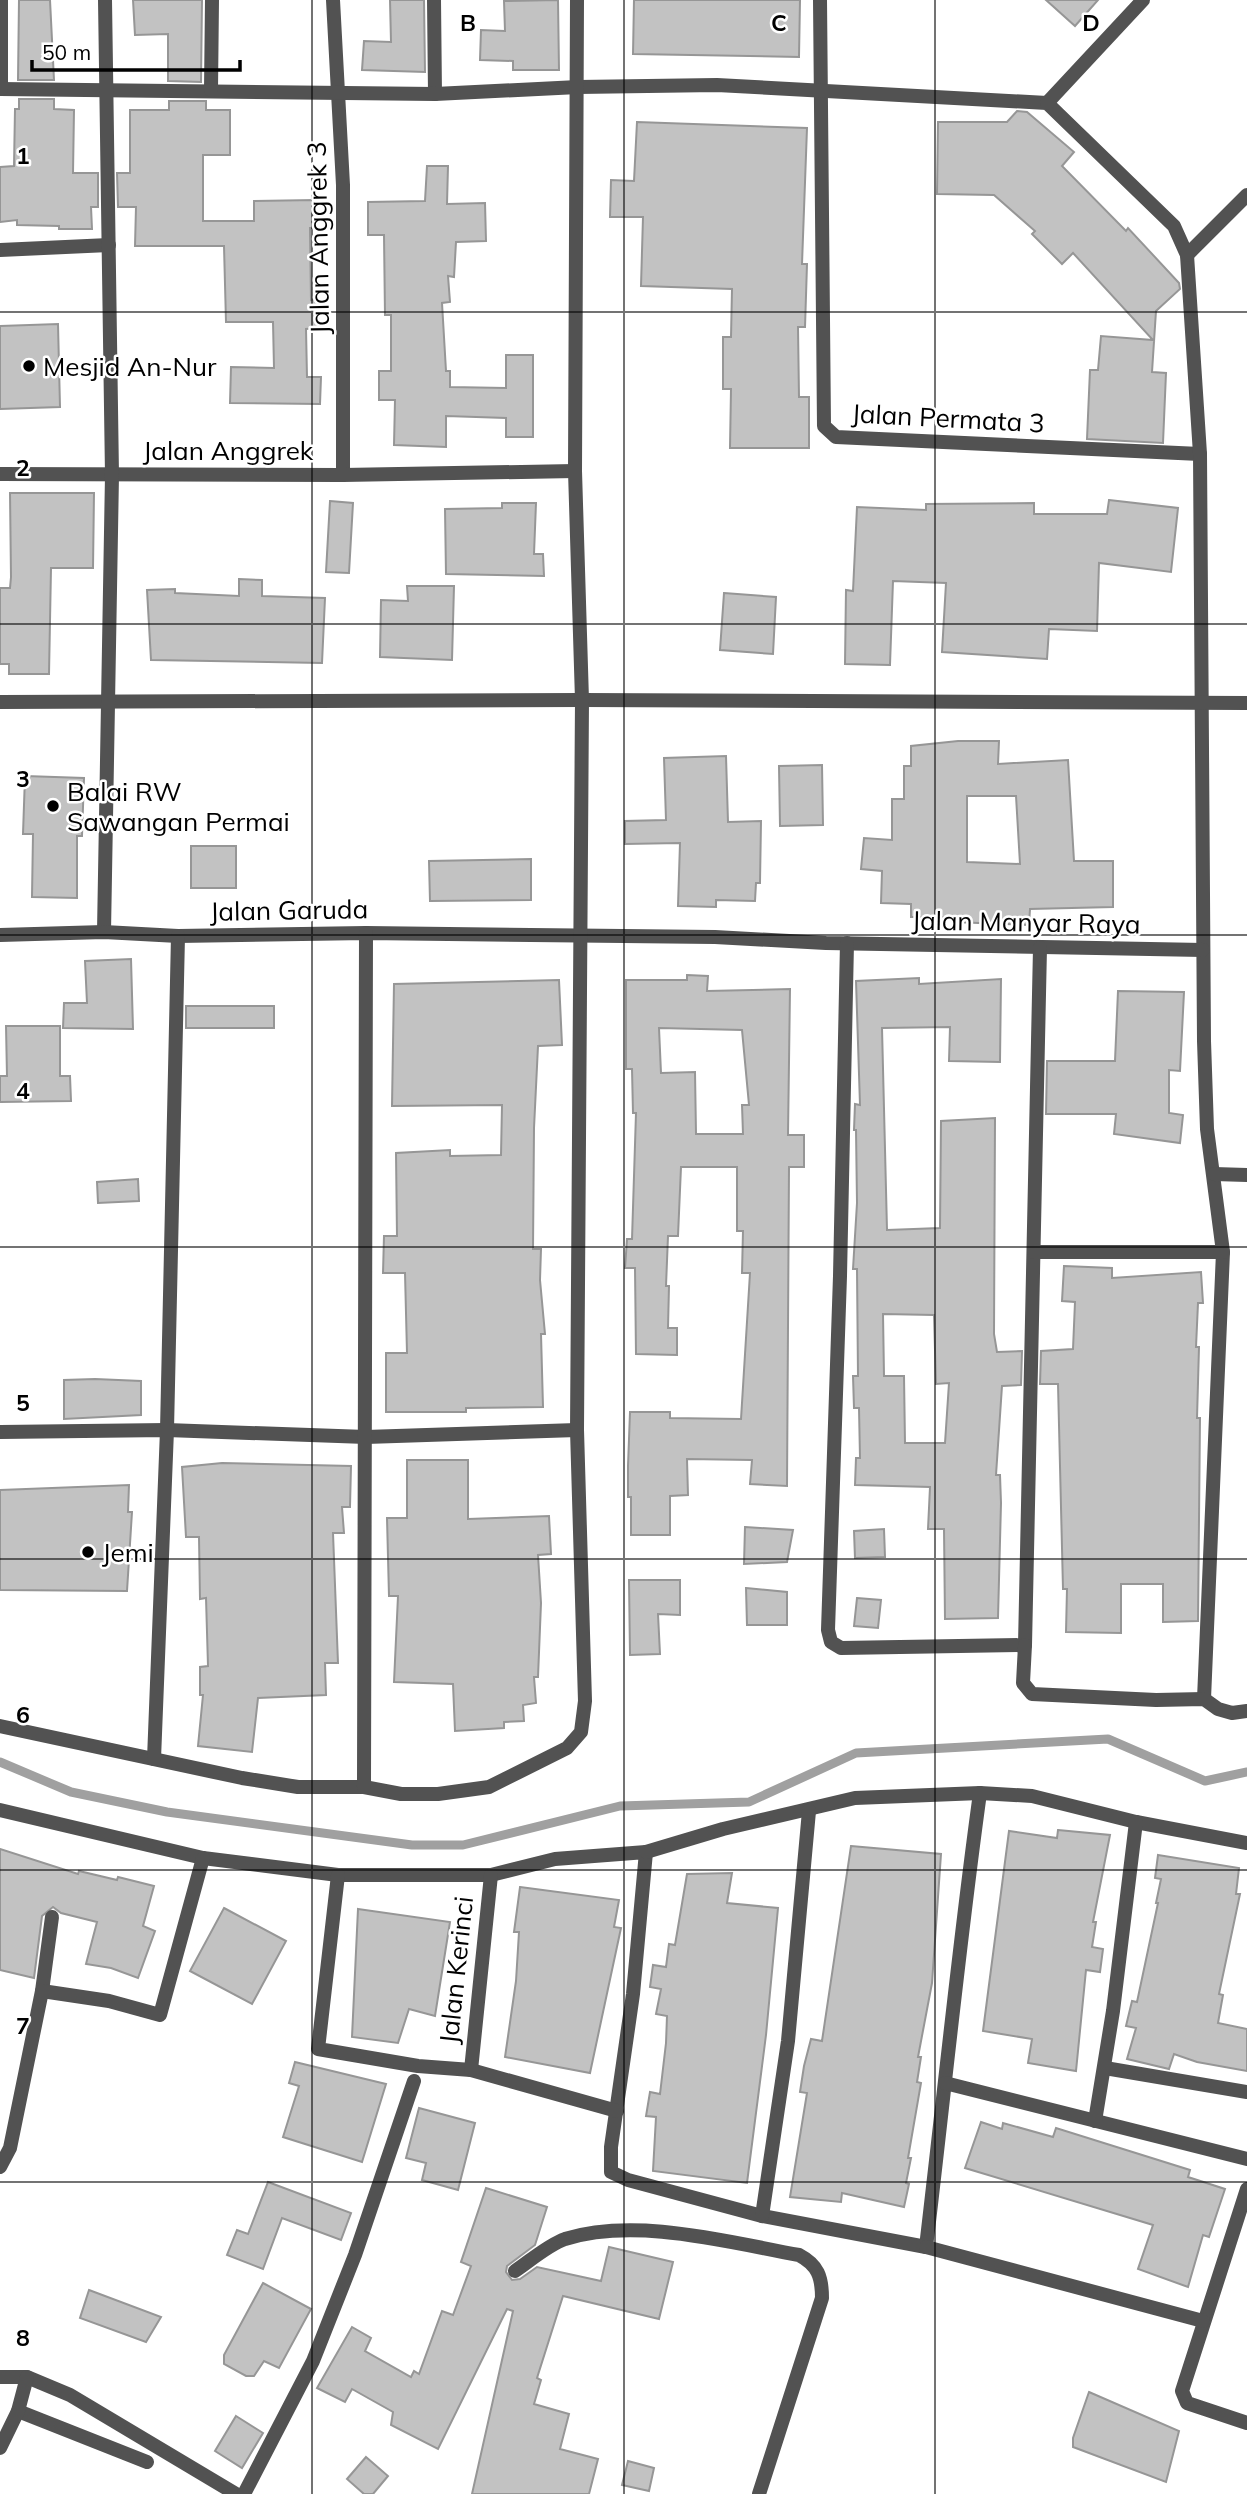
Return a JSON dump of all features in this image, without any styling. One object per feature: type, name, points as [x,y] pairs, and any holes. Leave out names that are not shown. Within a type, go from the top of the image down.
[{"type":"street","points":[[1,0],[1,89],[435,94],[579,87],[717,85],[1047,103],[1174,226],[1187,255],[1200,454],[1203,950],[1207,1129],[1223,1252],[1204,1699]]},
{"type":"street","points":[[104,932],[112,475],[105,0]]},
{"type":"street","points":[[211,90],[212,0]]},
{"type":"street","name":"Jalan Anggrek 3","points":[[333,0],[343,185],[343,475]]},
{"type":"street","points":[[434,0],[435,94]]},
{"type":"street","points":[[0,1726],[298,1787],[364,1787],[401,1794],[438,1794],[489,1787],[567,1748],[581,1732],[585,1701],[577,1430],[582,1009],[579,936],[582,700],[575,471],[579,87],[577,0]]},
{"type":"street","name":"Jalan Permata 3","points":[[820,0],[824,426],[836,437],[1200,454]]},
{"type":"street","points":[[1047,103],[1143,0]]},
{"type":"street","points":[[1187,255],[1247,195]]},
{"type":"street","points":[[0,250],[109,245]]},
{"type":"street","name":"Jalan Anggrek","points":[[0,474],[343,475],[575,471]]},
{"type":"street","points":[[0,702],[582,700],[1247,703]]},
{"type":"street","name":"Jalan Garuda","points":[[0,935],[104,932],[178,936],[366,933],[847,943]]},
{"type":"street","points":[[364,1787],[366,933]]},
{"type":"street","points":[[153,1759],[167,1430],[178,936]]},
{"type":"street","points":[[847,943],[840,1290],[828,1630],[831,1642],[841,1648],[1025,1645]]},
{"type":"street","name":"Jalan Manyar Raya","points":[[847,943],[1203,950]]},
{"type":"street","points":[[1040,947],[1023,1684],[1032,1694],[1143,1700],[1204,1699],[1212,1706],[1231,1713],[1247,1711]]},
{"type":"street","points":[[1214,1174],[1247,1175]]},
{"type":"street","points":[[1034,1252],[1223,1252]]},
{"type":"street","points":[[0,1432],[167,1430],[366,1437],[577,1430]]},
{"type":"street","points":[[926,2247],[946,2083],[959,1942],[980,1793]]},
{"type":"street","points":[[0,1810],[203,1858],[338,1875],[491,1875],[555,1859],[646,1852],[723,1829],[809,1811],[855,1798],[980,1793],[1032,1796],[1136,1822],[1247,1843]]},
{"type":"street","points":[[762,2216],[788,2041],[809,1811]]},
{"type":"street","points":[[1095,2121],[1105,2068],[1136,1822]]},
{"type":"street","points":[[646,1852],[611,2147],[611,2172],[628,2180],[762,2216],[926,2247],[1203,2321]]},
{"type":"street","points":[[42,1990],[108,2001],[160,2015],[203,1858]]},
{"type":"street","points":[[338,1875],[316,2048],[418,2066],[471,2070],[617,2111]]},
{"type":"street","name":"Jalan Kerinci","points":[[471,2070],[491,1875]]},
{"type":"street","points":[[0,2166],[10,2148],[42,1990],[52,1917]]},
{"type":"street","points":[[1105,2068],[1247,2092]]},
{"type":"street","points":[[244,2494],[313,2361],[355,2255],[414,2081]]},
{"type":"street","points":[[946,2083],[1247,2159]]},
{"type":"street","points":[[1247,2189],[1182,2391],[1184,2400],[1247,2423]]},
{"type":"street","points":[[515,2272],[562,2240],[614,2228],[718,2241],[799,2255],[812,2262],[822,2277],[822,2298],[759,2494]]},
{"type":"street","points":[[0,2377],[27,2377],[81,2402],[236,2494]]},
{"type":"street","points":[[0,2448],[18,2411],[27,2377]]},
{"type":"street","points":[[18,2411],[147,2462]]},
{"type":"building","points":[[19,0],[50,0],[54,80],[18,80]]},
{"type":"building","points":[[133,0],[202,0],[201,82],[168,81],[168,34],[135,35]]},
{"type":"building","points":[[390,0],[424,0],[425,72],[362,70],[364,41],[391,42]]},
{"type":"building","points":[[558,0],[559,70],[513,70],[513,61],[480,60],[481,30],[505,31],[504,1]]},
{"type":"building","points":[[634,0],[800,0],[799,57],[633,54]]},
{"type":"building","points":[[1046,0],[1098,0],[1075,26]]},
{"type":"building","points":[[19,99],[54,99],[54,109],[74,110],[73,173],[98,173],[98,207],[91,207],[92,229],[17,225],[17,220],[0,222],[0,167],[14,166],[15,109],[19,109]]},
{"type":"building","points":[[169,101],[206,101],[206,110],[230,110],[230,155],[203,155],[203,221],[254,221],[254,201],[315,200],[315,228],[310,228],[311,300],[318,299],[319,328],[306,329],[307,377],[321,377],[320,404],[230,403],[231,367],[274,368],[273,322],[226,322],[224,246],[135,246],[136,207],[118,207],[117,173],[130,173],[130,110],[169,110]]},
{"type":"building","points":[[1017,111],[1027,112],[1074,152],[1062,166],[1126,231],[1128,228],[1179,283],[1180,289],[1156,311],[1152,372],[1166,373],[1163,443],[1087,439],[1090,370],[1098,370],[1101,336],[1153,340],[1073,253],[1062,264],[1032,234],[1035,231],[994,195],[937,194],[938,122],[1007,122]]},
{"type":"building","points":[[637,122],[807,128],[802,264],[807,264],[805,327],[798,327],[799,397],[809,397],[809,448],[730,448],[731,389],[723,389],[723,337],[731,337],[732,289],[641,286],[643,217],[610,217],[611,180],[634,181]]},
{"type":"building","points":[[427,166],[448,166],[447,204],[485,203],[486,241],[456,242],[454,277],[448,276],[450,302],[442,303],[446,371],[450,371],[450,387],[506,388],[506,355],[533,355],[533,437],[506,437],[506,418],[446,416],[446,447],[394,445],[395,400],[379,400],[379,371],[391,371],[391,315],[385,315],[384,235],[368,235],[368,202],[425,201]]},
{"type":"building","name":"Mesjid An-Nur","points":[[58,324],[60,407],[0,409],[0,326]]},
{"type":"building","points":[[10,493],[94,493],[93,568],[51,568],[49,674],[9,674],[9,664],[0,664],[0,588],[10,588],[11,577]]},
{"type":"building","points":[[1109,500],[1178,508],[1171,572],[1099,563],[1097,631],[1049,629],[1047,659],[942,652],[946,583],[893,581],[890,665],[845,664],[846,590],[853,591],[857,507],[926,510],[926,504],[1034,503],[1034,514],[1107,514]]},
{"type":"building","points":[[330,501],[353,503],[349,573],[326,572]]},
{"type":"building","points":[[502,503],[536,503],[534,554],[543,554],[544,576],[446,574],[445,509],[502,508]]},
{"type":"building","points":[[239,579],[262,580],[262,596],[325,598],[322,663],[151,660],[147,590],[175,589],[175,593],[239,596]]},
{"type":"building","points":[[407,586],[454,586],[452,660],[380,657],[381,600],[408,601]]},
{"type":"building","points":[[724,593],[776,597],[773,654],[720,650]]},
{"type":"building","points":[[958,741],[999,741],[998,764],[1068,760],[1074,861],[1113,861],[1113,907],[1030,909],[1029,925],[953,922],[953,917],[911,917],[911,904],[881,903],[882,871],[861,869],[864,838],[892,840],[892,799],[904,799],[904,766],[911,766],[911,746]],"holes":[[[967,796],[1016,796],[1020,864],[967,862]]]},
{"type":"building","points":[[726,756],[728,822],[761,821],[760,883],[756,883],[755,901],[716,900],[716,907],[678,906],[680,843],[625,844],[625,821],[666,820],[664,758]]},
{"type":"building","points":[[822,765],[823,825],[780,826],[779,766]]},
{"type":"building","points":[[25,776],[84,778],[82,836],[77,836],[77,898],[32,897],[33,834],[23,834]]},
{"type":"building","points":[[191,846],[236,846],[236,888],[191,888]]},
{"type":"building","points":[[531,859],[531,900],[430,901],[429,861]]},
{"type":"building","points":[[131,959],[133,1029],[63,1028],[64,1003],[87,1003],[85,961]]},
{"type":"building","points":[[687,975],[708,976],[707,991],[790,989],[788,1135],[804,1135],[804,1167],[789,1167],[787,1486],[750,1484],[752,1460],[687,1459],[688,1495],[670,1496],[670,1535],[631,1535],[631,1497],[628,1497],[630,1412],[670,1412],[670,1418],[741,1419],[750,1273],[742,1273],[743,1231],[737,1231],[737,1167],[681,1167],[678,1236],[668,1236],[666,1286],[669,1286],[668,1328],[677,1328],[677,1355],[636,1354],[635,1268],[625,1268],[627,1239],[632,1239],[636,1113],[633,1113],[632,1069],[626,1069],[626,980],[687,980]],"holes":[[[659,1028],[742,1030],[749,1105],[742,1105],[743,1134],[696,1134],[695,1072],[661,1073]]]},
{"type":"building","points":[[919,978],[919,984],[1001,979],[1000,1062],[949,1061],[950,1027],[882,1028],[887,1230],[940,1228],[941,1121],[995,1118],[994,1334],[997,1352],[1022,1351],[1021,1385],[1002,1386],[996,1475],[1000,1475],[1001,1503],[998,1618],[945,1619],[944,1529],[928,1529],[930,1487],[855,1485],[856,1458],[860,1458],[859,1408],[854,1408],[853,1376],[858,1376],[857,1269],[853,1269],[857,1203],[855,1104],[860,1105],[856,981]],"holes":[[[883,1314],[934,1315],[936,1384],[949,1383],[945,1443],[905,1443],[904,1376],[884,1376]]]},
{"type":"building","points":[[559,980],[562,1045],[538,1046],[534,1128],[533,1249],[541,1249],[540,1280],[545,1334],[541,1334],[543,1407],[466,1408],[466,1412],[386,1412],[386,1353],[407,1353],[405,1273],[383,1273],[384,1236],[397,1236],[396,1153],[450,1150],[450,1156],[501,1155],[502,1105],[392,1106],[394,984]]},
{"type":"building","points":[[1118,991],[1184,992],[1180,1071],[1169,1070],[1169,1113],[1183,1115],[1180,1143],[1114,1134],[1116,1114],[1046,1114],[1047,1061],[1115,1061]]},
{"type":"building","points":[[186,1006],[274,1006],[274,1028],[186,1028]]},
{"type":"building","points":[[6,1026],[60,1026],[60,1076],[70,1076],[71,1101],[0,1102],[0,1076],[7,1076]]},
{"type":"building","points":[[138,1179],[139,1201],[98,1203],[97,1182]]},
{"type":"building","points":[[1064,1266],[1112,1268],[1112,1278],[1201,1272],[1203,1303],[1198,1303],[1196,1347],[1199,1347],[1197,1418],[1200,1418],[1198,1621],[1163,1622],[1163,1584],[1121,1584],[1121,1633],[1066,1632],[1067,1589],[1063,1589],[1058,1384],[1040,1384],[1041,1351],[1073,1349],[1075,1302],[1062,1301]]},
{"type":"building","points":[[64,1380],[141,1381],[141,1415],[64,1419]]},
{"type":"building","points":[[407,1460],[468,1460],[468,1519],[549,1516],[551,1554],[538,1555],[541,1603],[538,1677],[534,1677],[536,1703],[523,1705],[524,1721],[504,1722],[504,1728],[455,1731],[453,1684],[394,1682],[398,1596],[389,1596],[387,1518],[407,1518]]},
{"type":"building","points":[[222,1463],[351,1466],[350,1507],[342,1507],[344,1533],[333,1533],[338,1663],[325,1663],[326,1695],[258,1698],[252,1752],[198,1746],[203,1695],[200,1695],[200,1667],[208,1666],[206,1598],[200,1599],[199,1537],[186,1537],[182,1467]]},
{"type":"building","points":[[129,1485],[128,1512],[132,1512],[127,1591],[0,1590],[0,1490]]},
{"type":"building","points":[[745,1527],[793,1530],[787,1562],[744,1564]]},
{"type":"building","points":[[884,1529],[885,1557],[855,1558],[854,1531]]},
{"type":"building","points":[[629,1580],[680,1580],[680,1615],[658,1614],[660,1654],[630,1655]]},
{"type":"building","points":[[746,1588],[787,1592],[787,1625],[747,1625]]},
{"type":"building","points":[[857,1598],[881,1600],[878,1628],[854,1626]]},
{"type":"building","points":[[1058,1830],[1110,1835],[1093,1922],[1096,1922],[1092,1947],[1103,1949],[1100,1972],[1086,1970],[1076,2071],[1028,2063],[1032,2039],[983,2031],[1009,1831],[1057,1838]]},
{"type":"building","points":[[851,1846],[941,1854],[932,1983],[918,2057],[921,2057],[917,2082],[921,2083],[908,2158],[911,2158],[906,2183],[909,2184],[904,2207],[842,2193],[841,2202],[790,2197],[807,2093],[800,2092],[804,2066],[811,2039],[822,2041]]},
{"type":"building","points":[[0,1849],[78,1874],[79,1871],[117,1880],[118,1877],[154,1886],[143,1926],[155,1931],[138,1978],[111,1968],[86,1964],[97,1922],[61,1913],[53,1907],[42,1916],[34,1978],[0,1970]]},
{"type":"building","points":[[1158,1855],[1239,1868],[1236,1894],[1240,1894],[1219,1994],[1223,1995],[1218,2023],[1247,2029],[1247,2071],[1197,2062],[1174,2054],[1169,2069],[1127,2059],[1136,2028],[1126,2026],[1132,2001],[1137,2002],[1158,1903],[1161,1879],[1155,1878]]},
{"type":"building","points":[[732,1873],[727,1903],[778,1908],[766,2035],[747,2183],[653,2171],[656,2117],[646,2116],[650,2092],[660,2094],[666,2043],[667,2016],[656,2014],[661,1989],[650,1987],[653,1965],[666,1967],[669,1944],[675,1945],[687,1874]]},
{"type":"building","points":[[520,1887],[619,1900],[614,1927],[621,1928],[590,2073],[505,2057],[516,1981],[519,1932],[514,1932]]},
{"type":"building","points":[[224,1908],[286,1941],[252,2004],[190,1971]]},
{"type":"building","points":[[358,1909],[450,1922],[435,2016],[409,2009],[398,2043],[352,2037]]},
{"type":"building","points":[[295,2062],[386,2084],[362,2162],[283,2137],[299,2086],[289,2083]]},
{"type":"building","points":[[419,2108],[475,2123],[458,2190],[422,2180],[426,2163],[406,2158]]},
{"type":"building","points":[[981,2122],[1002,2129],[1003,2123],[1053,2137],[1056,2128],[1190,2170],[1188,2177],[1225,2189],[1209,2237],[1203,2235],[1188,2287],[1138,2269],[1153,2225],[965,2168]]},
{"type":"building","points":[[268,2182],[351,2213],[341,2240],[282,2218],[263,2269],[227,2255],[237,2230],[248,2234]]},
{"type":"building","points":[[486,2188],[547,2207],[535,2245],[507,2266],[506,2272],[512,2280],[520,2279],[537,2267],[601,2281],[609,2247],[673,2262],[659,2319],[563,2296],[537,2378],[541,2380],[534,2404],[569,2414],[560,2449],[598,2459],[589,2494],[472,2494],[513,2311],[507,2309],[438,2449],[391,2425],[393,2412],[352,2389],[345,2402],[317,2388],[352,2327],[371,2338],[365,2351],[411,2377],[414,2371],[419,2374],[442,2311],[453,2315],[471,2266],[461,2262]]},
{"type":"building","points":[[263,2283],[311,2309],[279,2368],[264,2361],[254,2376],[246,2376],[224,2364],[224,2355]]},
{"type":"building","points":[[89,2290],[161,2317],[146,2342],[80,2318]]},
{"type":"building","points":[[1089,2392],[1179,2431],[1166,2482],[1073,2447],[1073,2438]]},
{"type":"building","points":[[236,2416],[263,2433],[242,2468],[215,2451]]},
{"type":"building","points":[[366,2457],[388,2476],[373,2494],[364,2494],[347,2479]]},
{"type":"building","points":[[628,2461],[654,2468],[649,2491],[622,2485]]},
{"type":"waterway","points":[[0,1762],[71,1792],[167,1812],[412,1845],[463,1845],[620,1806],[749,1802],[856,1753],[1108,1739],[1205,1781],[1247,1772]]},
{"type":"place","name":"Mesjid An-Nur","points":[[29,366]]},
{"type":"place","name":"Balai RW Sawangan Permai","points":[[53,806]]},
{"type":"place","name":"Jemi","points":[[88,1552]]}]
